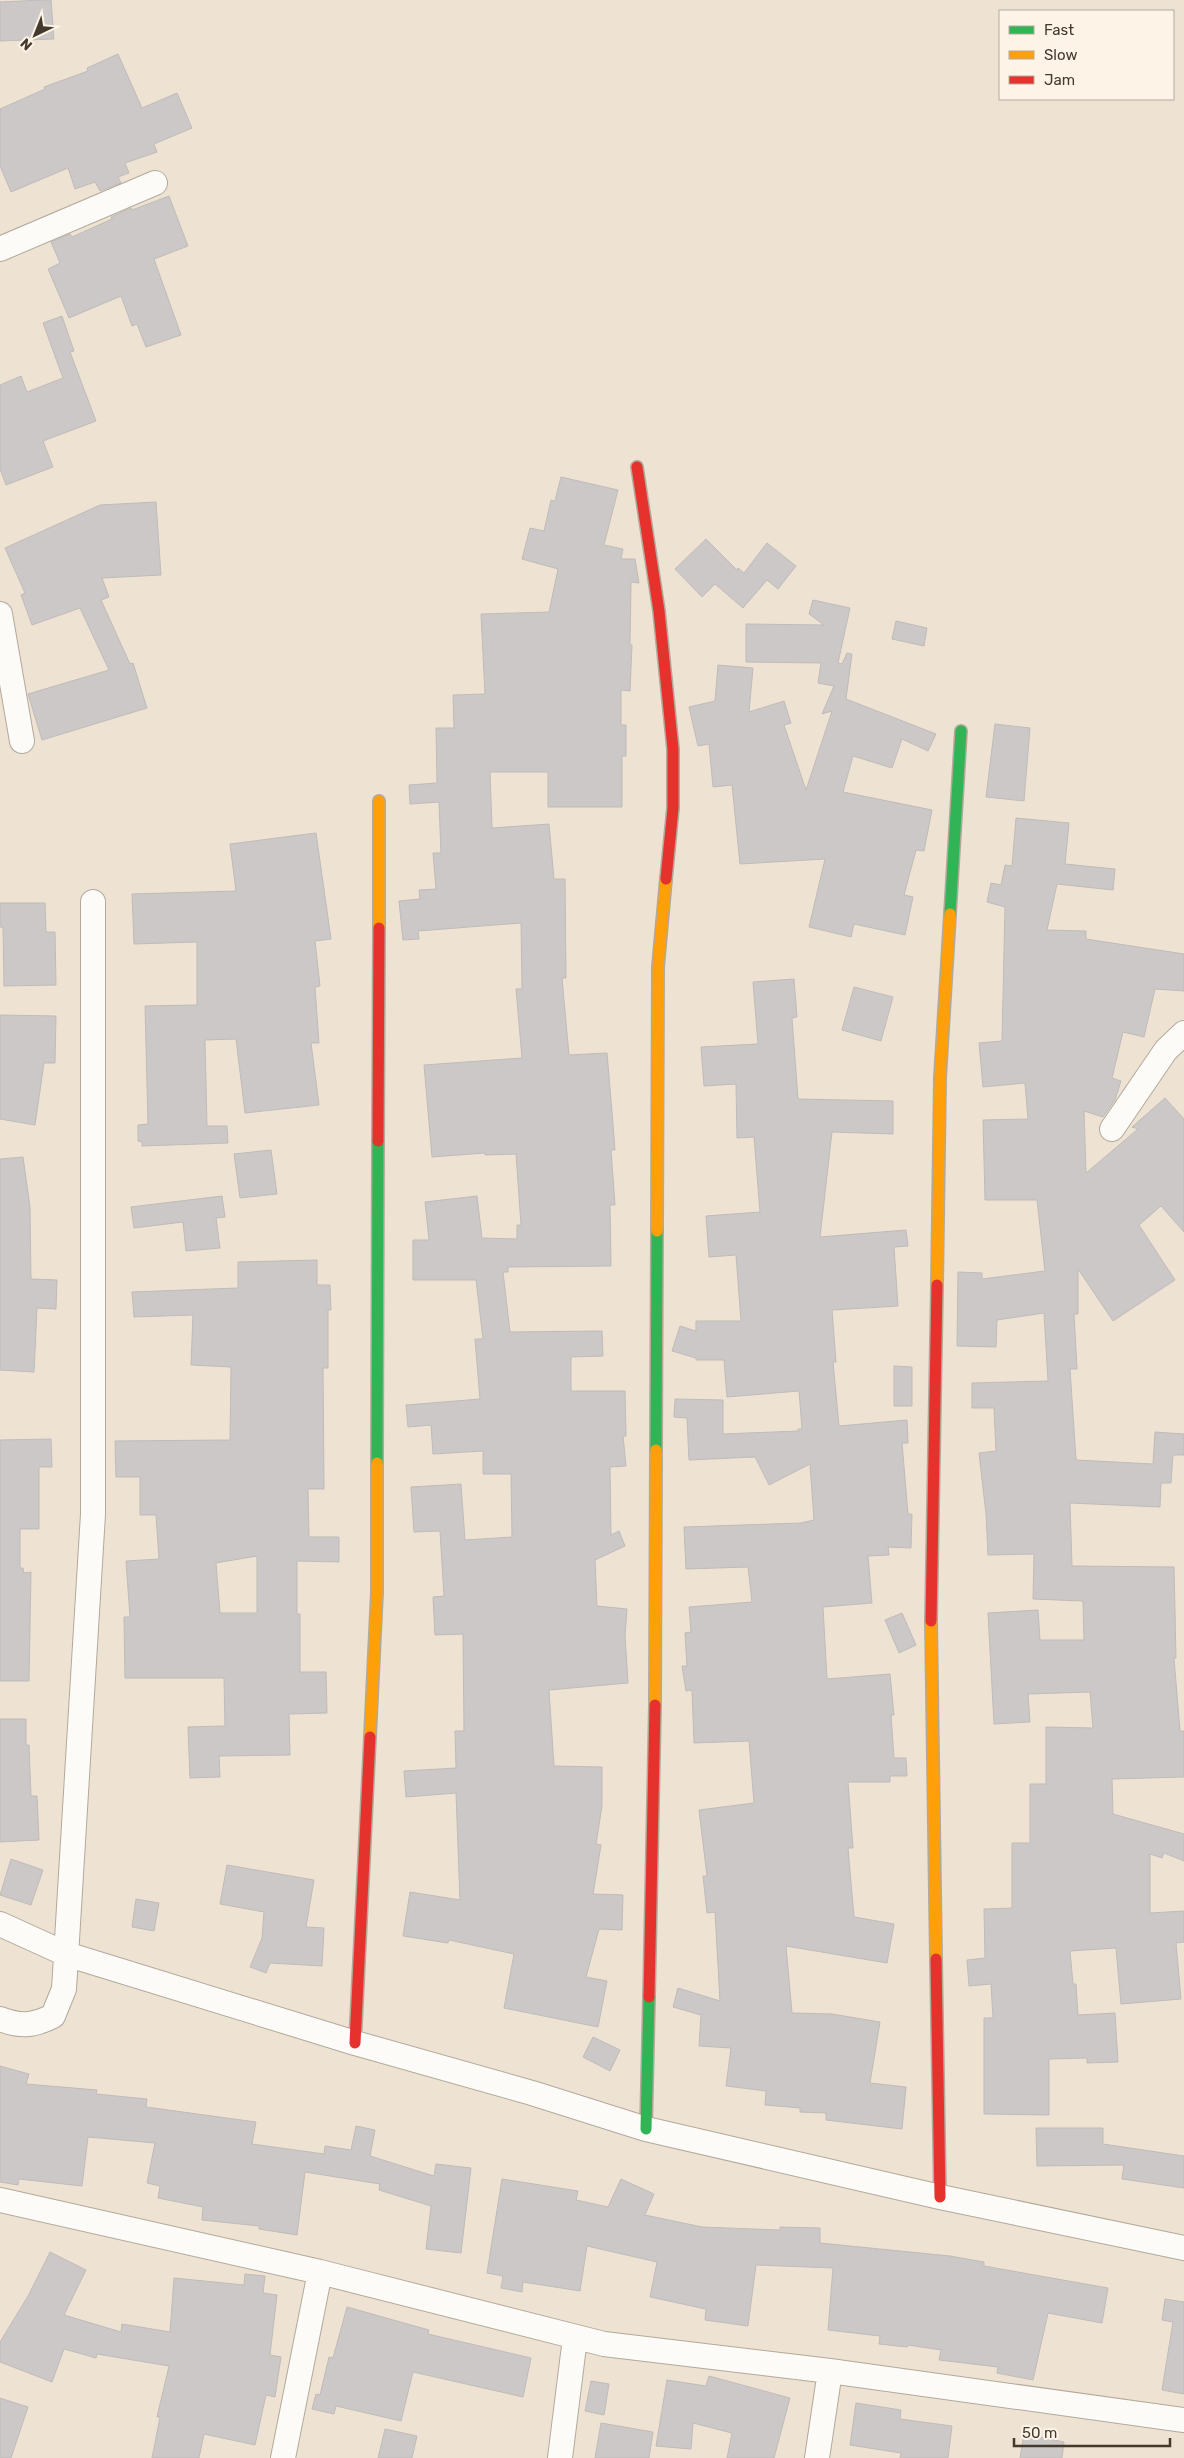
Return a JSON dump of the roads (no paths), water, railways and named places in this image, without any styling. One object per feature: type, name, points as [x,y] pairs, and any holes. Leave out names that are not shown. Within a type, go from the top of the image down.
[{"type":"street","points":[[0,249],[155,183]]},
{"type":"street","points":[[637,467],[659,611],[673,749],[673,808],[658,967],[656,1726],[646,2129]]},
{"type":"street","points":[[0,614],[22,741]]},
{"type":"street","points":[[940,2197],[931,1608],[940,1078],[961,730]]},
{"type":"street","points":[[355,2043],[377,1592],[379,801]]},
{"type":"street","points":[[0,2019],[12,2023],[36,2025],[53,2016],[64,1989],[93,1514],[93,902]]},
{"type":"street","points":[[1112,1129],[1166,1050],[1184,1033]]},
{"type":"street","points":[[0,1924],[66,1954],[355,2043],[532,2093],[646,2129],[940,2197],[1184,2248]]},
{"type":"street","points":[[0,2200],[320,2272],[604,2344],[830,2371],[1184,2420]]},
{"type":"street","points":[[283,2458],[320,2272]]},
{"type":"street","points":[[560,2458],[575,2338]]},
{"type":"street","points":[[816,2458],[830,2371]]}]
